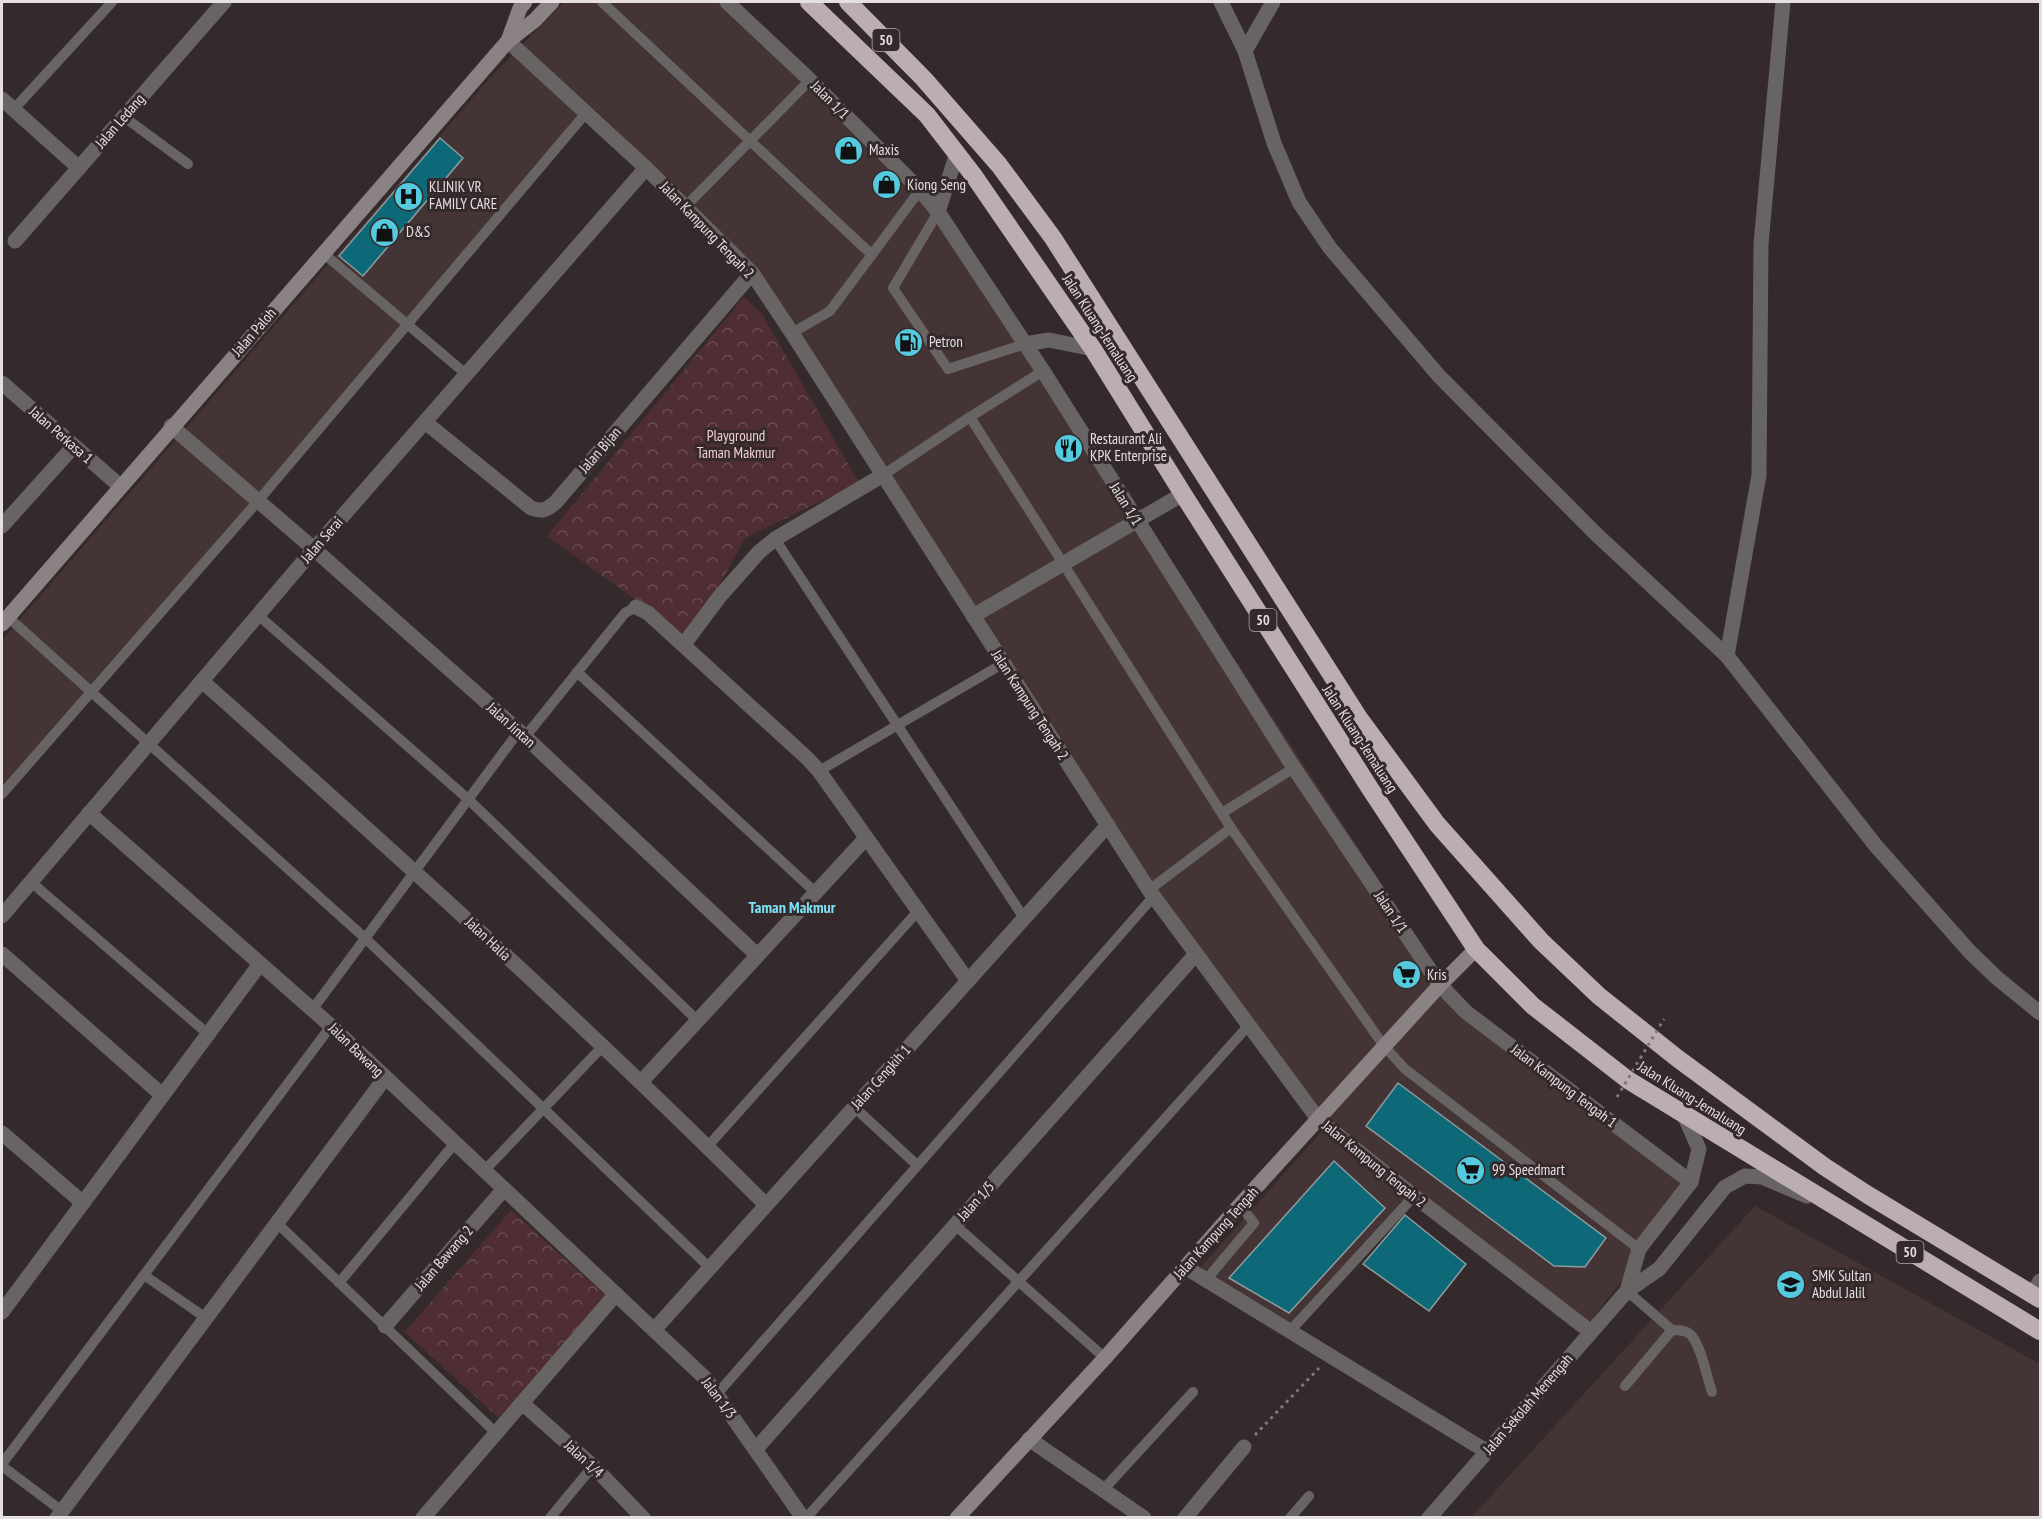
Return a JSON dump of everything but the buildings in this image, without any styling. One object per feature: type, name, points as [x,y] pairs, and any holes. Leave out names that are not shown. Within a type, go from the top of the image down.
[{"type":"highway","name":"Jalan Kluang-Jemaluang","points":[[809,2],[927,115],[974,176],[1093,349],[1371,790],[1476,949],[1533,1006],[1628,1080],[2040,1331]]},
{"type":"highway","name":"Jalan Kluang-Jemaluang","points":[[848,2],[924,79],[999,165],[1053,238],[1359,718],[1437,824],[1541,941],[1599,996],[1677,1058],[1825,1167],[1868,1195],[2038,1292]]},
{"type":"main road","name":"Jalan Paloh","points":[[508,41],[520,8],[525,2]]},
{"type":"main road","name":"Jalan Paloh","points":[[5,620],[171,426],[508,41],[535,20],[552,2]]},
{"type":"main road","name":"Jalan Kampung Tengah","points":[[957,1518],[1105,1358],[1384,1046],[1476,949]]},
{"type":"street","name":"Jalan Ledang","points":[[15,241],[224,2]]},
{"type":"street","name":"Jalan 1/1","points":[[728,2],[810,80],[920,190],[938,212],[1043,371],[1294,768],[1440,985]]},
{"type":"street","points":[[1221,2],[1245,51],[1274,143],[1286,173],[1299,202],[1330,248],[1440,376],[1596,534],[1727,656],[1876,846],[1970,952],[1997,978],[2040,1012]]},
{"type":"street","points":[[1245,51],[1273,2]]},
{"type":"street","points":[[1727,656],[1759,475],[1761,244],[1783,2]]},
{"type":"street","name":"Jalan Kampung Tengah 2","points":[[508,41],[646,168],[752,273],[1151,893],[1318,1119],[1591,1332]]},
{"type":"street","points":[[2,99],[79,168]]},
{"type":"street","points":[[938,212],[957,153]]},
{"type":"street","name":"Jalan Serai","points":[[2,916],[314,549],[646,168]]},
{"type":"street","name":"Jalan Bijan","points":[[425,422],[531,508],[538,511],[546,510],[555,503],[752,273]]},
{"type":"street","points":[[1025,344],[1049,340],[1093,349]]},
{"type":"street","name":"Jalan Perkasa 1","points":[[4,390],[120,486]]},
{"type":"street","name":"Jalan Jintan","points":[[171,426],[314,549],[522,734],[757,955]]},
{"type":"street","points":[[2,526],[74,446]]},
{"type":"street","points":[[684,644],[720,596],[759,552],[775,539],[883,475]]},
{"type":"street","points":[[973,616],[1183,494]]},
{"type":"street","points":[[636,607],[648,613],[684,644],[819,771],[968,981]]},
{"type":"street","name":"Jalan Halia","points":[[202,681],[414,870],[641,1082],[766,1205]]},
{"type":"street","name":"Jalan Bawang","points":[[89,813],[331,1026],[616,1294]]},
{"type":"street","name":"Jalan Cengkih 1","points":[[654,1330],[1107,825]]},
{"type":"street","points":[[641,1082],[866,838]]},
{"type":"street","points":[[2,954],[162,1095]]},
{"type":"street","name":"Jalan 1/5","points":[[756,1449],[1196,954]]},
{"type":"street","points":[[2,1309],[260,964]]},
{"type":"street","name":"Jalan Kampung Tengah 1","points":[[1440,985],[1466,1012],[1691,1182]]},
{"type":"street","points":[[63,1516],[206,1318],[385,1078]]},
{"type":"street","name":"Jalan Sekolah Menengah","points":[[1627,1291],[1639,1249],[1691,1182],[1699,1149],[1684,1115]]},
{"type":"street","points":[[2,1133],[83,1203]]},
{"type":"street","name":"Jalan Sekolah Menengah","points":[[1429,1518],[1627,1291],[1659,1269],[1725,1187],[1745,1176],[1762,1177],[1843,1211]]},
{"type":"street","name":"Jalan Bawang 2","points":[[385,1326],[504,1189]]},
{"type":"street","points":[[1185,1267],[1486,1451]]},
{"type":"street","points":[[423,1518],[616,1294]]},
{"type":"street","name":"Jalan 1/3","points":[[616,1294],[706,1379],[804,1518]]},
{"type":"street","name":"Jalan 1/4","points":[[522,1403],[593,1466],[643,1518]]},
{"type":"street","points":[[1029,1439],[1144,1518]]},
{"type":"street","points":[[1185,1518],[1244,1447]]},
{"type":"lane","points":[[14,110],[112,2]]},
{"type":"lane","points":[[602,2],[872,255]]},
{"type":"lane","points":[[685,207],[810,80]]},
{"type":"lane","points":[[2,794],[258,501],[586,113]]},
{"type":"lane","points":[[124,117],[188,164]]},
{"type":"lane","points":[[792,333],[830,311],[920,190]]},
{"type":"lane","points":[[938,212],[893,288],[948,369],[1025,344]]},
{"type":"lane","points":[[323,253],[466,374]]},
{"type":"lane","points":[[883,475],[1043,371]]},
{"type":"lane","points":[[970,417],[1231,828],[1384,1046],[1405,1069],[1639,1249]]},
{"type":"lane","points":[[775,539],[1024,918]]},
{"type":"lane","points":[[312,1010],[468,799],[624,613],[636,607]]},
{"type":"lane","points":[[258,615],[468,799],[697,1020]]},
{"type":"lane","points":[[5,620],[92,691],[365,938],[710,1268]]},
{"type":"lane","points":[[819,771],[1004,663]]},
{"type":"lane","points":[[576,672],[815,892]]},
{"type":"lane","points":[[1222,813],[1294,768]]},
{"type":"lane","points":[[717,1394],[918,1165],[1151,893],[1231,828]]},
{"type":"lane","points":[[31,882],[208,1034]]},
{"type":"lane","points":[[708,1146],[918,911]]},
{"type":"lane","points":[[804,1518],[1249,1025]]},
{"type":"lane","points":[[63,1516],[2,1465],[331,1026]]},
{"type":"lane","points":[[484,1171],[603,1046]]},
{"type":"lane","points":[[854,1107],[918,1165]]},
{"type":"lane","points":[[339,1283],[455,1143]]},
{"type":"lane","points":[[1290,1331],[1414,1196]]},
{"type":"lane","points":[[1206,1280],[1254,1223],[1240,1205]]},
{"type":"lane","points":[[277,1223],[496,1433]]},
{"type":"lane","points":[[955,1225],[1105,1358]]},
{"type":"lane","points":[[144,1275],[206,1318]]},
{"type":"lane","points":[[1627,1291],[1672,1330],[1689,1333],[1696,1343],[1712,1392]]},
{"type":"lane","points":[[1625,1386],[1672,1330]]},
{"type":"lane","points":[[1103,1490],[1194,1392]]},
{"type":"lane","points":[[550,1518],[593,1466]]},
{"type":"lane","points":[[1290,1518],[1309,1496]]},
{"type":"path","points":[[1617,1097],[1665,1019]]},
{"type":"path","points":[[1244,1447],[1331,1356]]},
{"type":"shaded area","points":[[564,2],[737,2],[915,175],[947,211],[1154,536],[1439,971],[1472,1008],[1700,1180],[1580,1334],[1413,1203],[1299,1328],[1199,1269],[1331,1121],[1316,1105],[1152,882],[789,314],[756,269],[595,110],[243,525],[2,801],[2,640],[490,78]]},
{"type":"shaded area","name":"SMK Sultan Abdul Jalil","points":[[1755,1206],[2040,1364],[2040,1517],[1471,1518]]},
{"type":"green space","name":"Playground Taman Makmur","points":[[744,297],[762,314],[859,483],[745,538],[690,639],[547,536]]},
{"type":"green space","points":[[511,1210],[608,1298],[499,1418],[405,1332]]},
{"type":"place","name":"Maxis","points":[[848,150]]},
{"type":"place","name":"Kiong Seng","points":[[886,185]]},
{"type":"place","name":"KLINIK VR FAMILY CARE","points":[[408,196]]},
{"type":"place","name":"D&S","points":[[385,232]]},
{"type":"place","name":"Petron","points":[[908,342]]},
{"type":"place","name":"Restaurant Ali KPK Enterprise","points":[[1069,448]]},
{"type":"place","name":"Kris","points":[[1406,975]]},
{"type":"place","name":"99 Speedmart","points":[[1471,1170]]},
{"type":"place","name":"SMK Sultan Abdul Jalil","points":[[1791,1285]]},
{"type":"district","name":"Taman Makmur","points":[[792,907]]}]
